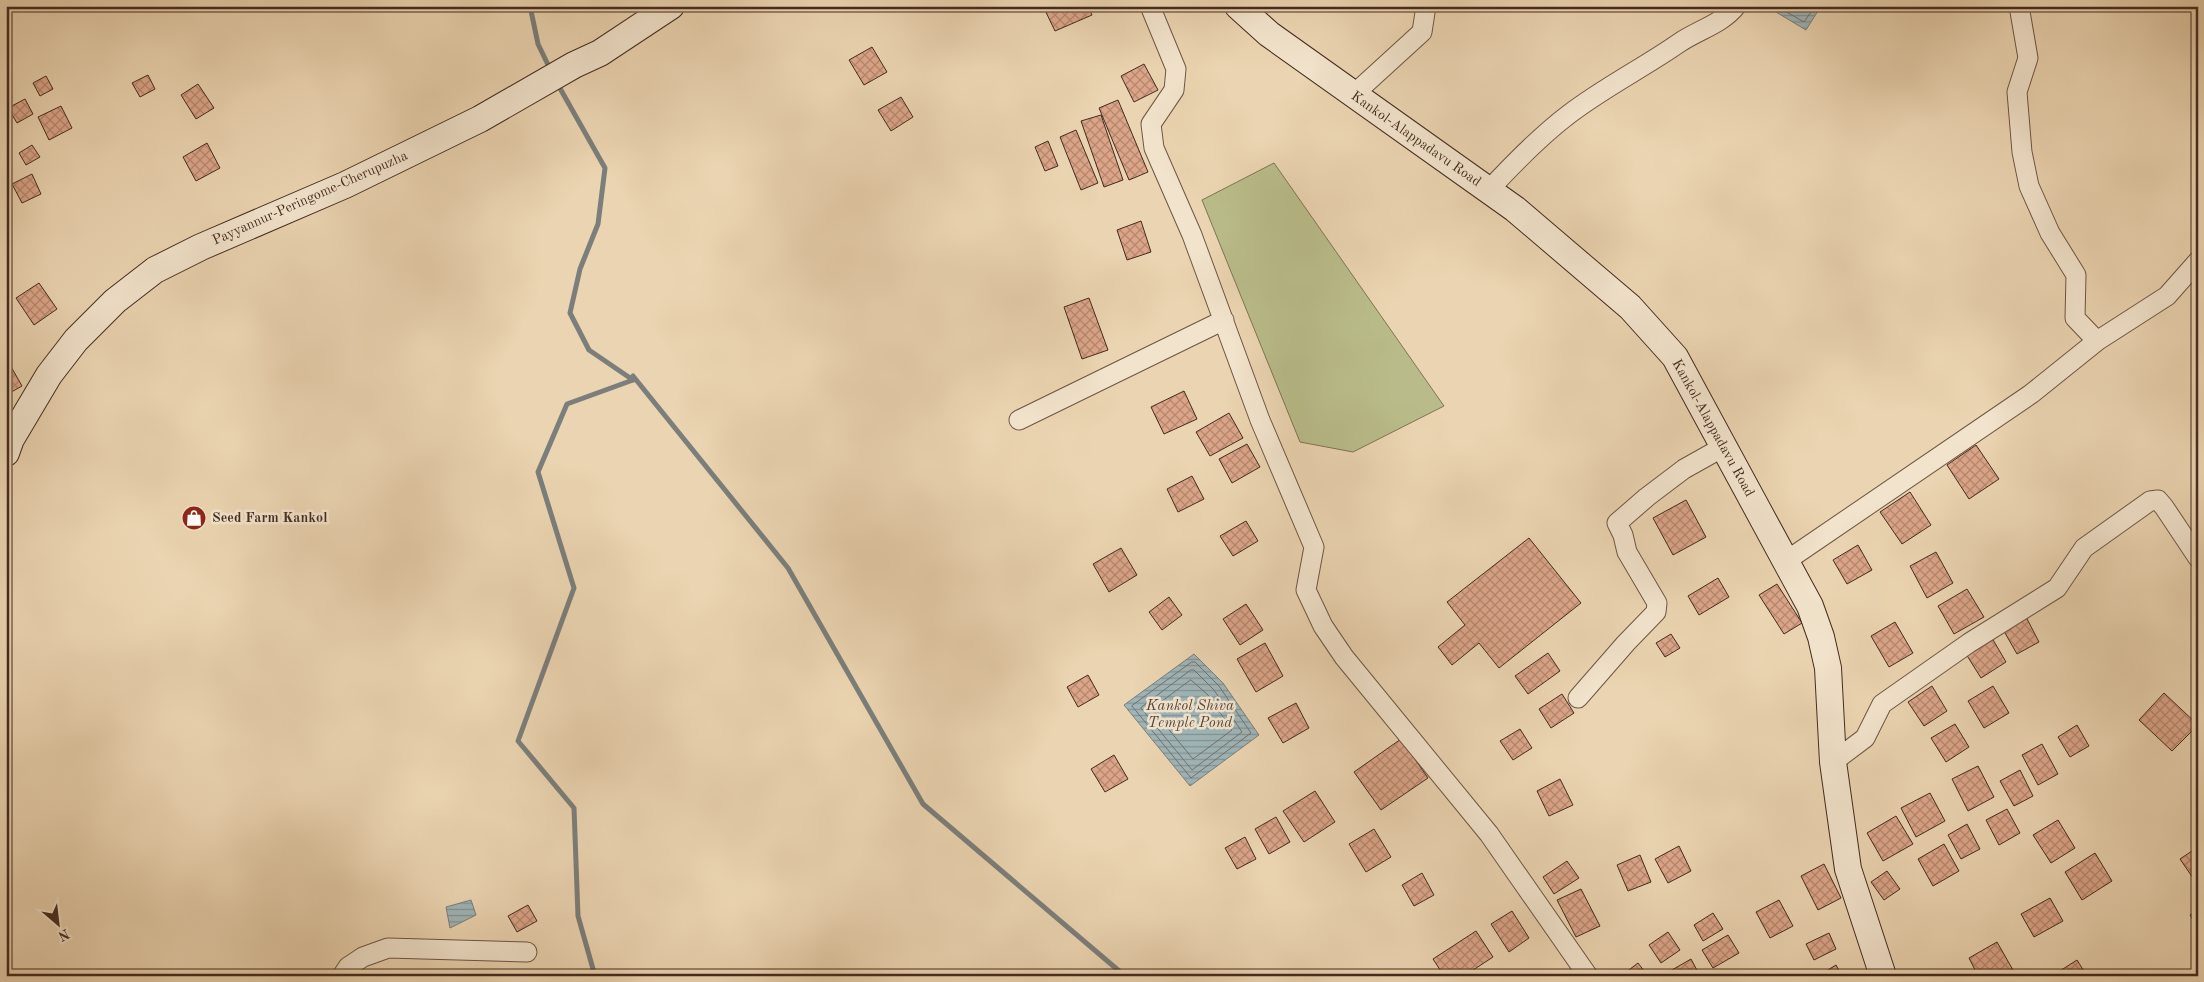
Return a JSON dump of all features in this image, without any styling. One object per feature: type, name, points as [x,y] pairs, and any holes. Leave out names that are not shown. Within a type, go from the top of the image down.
[{"type":"main road","name":"Payyannur-Peringome-Cherupuzha","points":[[8,441],[49,375],[76,340],[115,301],[155,270],[202,247],[345,185],[480,119],[574,65],[600,53],[671,6]]},
{"type":"main road","name":"Kankol-Alappadavu Road","points":[[1238,6],[1269,34],[1515,209],[1630,307],[1675,357],[1810,606],[1823,645],[1828,668],[1834,762],[1848,869],[1882,975]]},
{"type":"street","points":[[1150,6],[1176,69],[1174,90],[1151,124],[1154,148],[1192,235],[1260,420],[1314,547],[1306,590],[1322,626],[1344,657],[1489,834],[1588,976]]},
{"type":"street","points":[[1353,94],[1422,32],[1426,6]]},
{"type":"street","points":[[1488,191],[1530,148],[1568,114],[1646,66],[1685,39],[1729,15],[1736,6]]},
{"type":"street","points":[[2019,6],[2028,58],[2017,92],[2022,152],[2029,186],[2050,233],[2076,275],[2075,318],[2097,341]]},
{"type":"street","points":[[1786,561],[2031,394],[2097,341],[2167,296],[2198,261]]},
{"type":"street","points":[[1019,420],[1224,320]]},
{"type":"street","points":[[1578,698],[1656,612],[1657,603],[1627,552],[1623,535],[1617,523],[1684,469],[1724,446]]},
{"type":"street","points":[[1834,762],[1865,738],[1882,704],[1969,643],[2057,588],[2084,548],[2150,501],[2158,500],[2164,507],[2198,558]]},
{"type":"street","points":[[342,976],[348,967],[363,957],[388,948],[527,952]]},
{"type":"green space","points":[[1274,163],[1444,406],[1353,452],[1300,442],[1202,200]]},
{"type":"water","points":[[1766,6],[1821,6],[1806,30]]},
{"type":"water","name":"Kankol Shiva Temple Pond","points":[[1194,654],[1223,683],[1259,735],[1190,786],[1124,705]]},
{"type":"water","points":[[471,900],[476,915],[450,928],[446,907]]},
{"type":"building","points":[[1043,6],[1088,6],[1092,15],[1055,31]]},
{"type":"building","points":[[872,47],[887,72],[864,85],[849,60]]},
{"type":"building","points":[[1144,64],[1158,90],[1134,102],[1121,76]]},
{"type":"building","points":[[148,75],[155,89],[140,97],[132,83]]},
{"type":"building","points":[[46,76],[53,89],[40,96],[33,83]]},
{"type":"building","points":[[198,84],[214,108],[196,119],[181,95]]},
{"type":"building","points":[[901,97],[913,117],[891,131],[878,110]]},
{"type":"building","points":[[25,99],[33,114],[17,123],[8,108]]},
{"type":"building","points":[[1118,100],[1148,172],[1129,180],[1099,108]]},
{"type":"building","points":[[61,106],[72,128],[49,140],[38,117]]},
{"type":"building","points":[[1101,115],[1123,180],[1104,187],[1081,121]]},
{"type":"building","points":[[1076,130],[1098,183],[1081,190],[1060,137]]},
{"type":"building","points":[[1048,141],[1058,166],[1045,171],[1035,147]]},
{"type":"building","points":[[207,143],[220,168],[196,181],[183,157]]},
{"type":"building","points":[[32,145],[40,157],[26,165],[19,153]]},
{"type":"building","points":[[32,174],[41,194],[22,203],[12,184]]},
{"type":"building","points":[[1141,221],[1151,252],[1127,260],[1117,230]]},
{"type":"building","points":[[39,283],[57,309],[34,325],[16,298]]},
{"type":"building","points":[[1089,298],[1108,350],[1082,359],[1064,307]]},
{"type":"building","points":[[9,363],[22,386],[6,395],[6,365]]},
{"type":"building","points":[[1184,391],[1197,419],[1164,434],[1151,407]]},
{"type":"building","points":[[1229,413],[1243,438],[1210,456],[1196,432]]},
{"type":"building","points":[[1247,444],[1260,467],[1232,483],[1219,459]]},
{"type":"building","points":[[1976,445],[1999,479],[1969,499],[1947,465]]},
{"type":"building","points":[[1192,476],[1204,499],[1178,512],[1167,489]]},
{"type":"building","points":[[1910,492],[1931,525],[1902,544],[1880,512]]},
{"type":"building","points":[[1686,500],[1706,537],[1673,555],[1653,518]]},
{"type":"building","points":[[1246,521],[1258,541],[1233,556],[1220,536]]},
{"type":"building","points":[[1529,538],[1581,603],[1499,668],[1479,643],[1452,665],[1438,647],[1465,625],[1447,602]]},
{"type":"building","points":[[1858,545],[1872,570],[1847,584],[1833,560]]},
{"type":"building","points":[[1121,548],[1137,575],[1109,592],[1093,564]]},
{"type":"building","points":[[1936,552],[1953,583],[1927,598],[1910,566]]},
{"type":"building","points":[[1718,578],[1729,597],[1699,615],[1688,596]]},
{"type":"building","points":[[1777,584],[1802,623],[1784,634],[1759,595]]},
{"type":"building","points":[[1967,589],[1984,617],[1954,634],[1938,606]]},
{"type":"building","points":[[1169,597],[1182,615],[1162,630],[1149,612]]},
{"type":"building","points":[[1246,604],[1263,630],[1240,645],[1223,619]]},
{"type":"building","points":[[2024,613],[2039,642],[2017,654],[2001,626]]},
{"type":"building","points":[[1895,622],[1913,653],[1889,667],[1871,636]]},
{"type":"building","points":[[1671,634],[1680,648],[1665,657],[1656,643]]},
{"type":"building","points":[[1992,638],[2006,662],[1981,678],[1966,654]]},
{"type":"building","points":[[1265,643],[1283,676],[1256,692],[1237,659]]},
{"type":"building","points":[[1548,653],[1560,671],[1528,694],[1515,676]]},
{"type":"building","points":[[1088,675],[1099,695],[1078,707],[1067,687]]},
{"type":"building","points":[[1932,686],[1947,711],[1924,726],[1908,702]]},
{"type":"building","points":[[1993,686],[2009,713],[1984,728],[1968,701]]},
{"type":"building","points":[[2164,693],[2198,725],[2172,751],[2139,720]]},
{"type":"building","points":[[1562,694],[1574,713],[1551,728],[1539,709]]},
{"type":"building","points":[[1296,703],[1309,728],[1283,743],[1268,718]]},
{"type":"building","points":[[1955,724],[1969,747],[1946,762],[1931,738]]},
{"type":"building","points":[[2077,725],[2089,746],[2070,757],[2058,737]]},
{"type":"building","points":[[1520,729],[1532,748],[1513,760],[1500,741]]},
{"type":"building","points":[[1401,739],[1428,778],[1381,810],[1354,772]]},
{"type":"building","points":[[2042,744],[2058,774],[2038,785],[2022,755]]},
{"type":"building","points":[[1114,755],[1128,779],[1105,792],[1091,769]]},
{"type":"building","points":[[1978,766],[1994,797],[1968,811],[1952,779]]},
{"type":"building","points":[[2020,770],[2033,796],[2014,806],[2000,781]]},
{"type":"building","points":[[1560,779],[1573,805],[1549,816],[1537,791]]},
{"type":"building","points":[[1315,791],[1335,822],[1304,842],[1283,811]]},
{"type":"building","points":[[1930,793],[1945,821],[1916,837],[1901,808]]},
{"type":"building","points":[[2007,809],[2020,833],[1999,845],[1986,820]]},
{"type":"building","points":[[1896,816],[1913,844],[1883,861],[1867,833]]},
{"type":"building","points":[[1276,817],[1290,842],[1269,854],[1255,829]]},
{"type":"building","points":[[2058,820],[2075,848],[2051,863],[2033,835]]},
{"type":"building","points":[[1967,824],[1980,849],[1961,859],[1948,835]]},
{"type":"building","points":[[1374,829],[1391,857],[1366,872],[1349,844]]},
{"type":"building","points":[[1245,837],[1256,859],[1237,869],[1225,848]]},
{"type":"building","points":[[1944,844],[1959,871],[1933,886],[1918,859]]},
{"type":"building","points":[[1679,846],[1691,871],[1668,883],[1655,859]]},
{"type":"building","points":[[2198,847],[2198,884],[2197,884],[2180,859]]},
{"type":"building","points":[[2095,853],[2112,881],[2082,900],[2065,872]]},
{"type":"building","points":[[1640,855],[1651,882],[1628,891],[1617,865]]},
{"type":"building","points":[[1567,861],[1579,878],[1554,894],[1543,877]]},
{"type":"building","points":[[1824,864],[1841,898],[1818,910],[1801,876]]},
{"type":"building","points":[[1887,871],[1900,889],[1884,900],[1871,882]]},
{"type":"building","points":[[1422,873],[1434,895],[1414,906],[1402,885]]},
{"type":"building","points":[[1581,889],[1600,926],[1576,937],[1557,900]]},
{"type":"building","points":[[2050,898],[2063,921],[2034,937],[2021,914]]},
{"type":"building","points":[[1779,900],[1793,926],[1770,938],[1756,912]]},
{"type":"building","points":[[528,905],[537,921],[517,932],[508,916]]},
{"type":"building","points":[[2198,910],[2198,928],[2190,915]]},
{"type":"building","points":[[1512,911],[1529,938],[1509,952],[1491,924]]},
{"type":"building","points":[[1713,913],[1723,929],[1703,941],[1694,925]]},
{"type":"building","points":[[1476,931],[1493,957],[1464,976],[1444,976],[1433,959]]},
{"type":"building","points":[[1668,932],[1680,950],[1661,963],[1649,945]]},
{"type":"building","points":[[1829,933],[1836,949],[1814,960],[1806,944]]},
{"type":"building","points":[[1728,935],[1739,953],[1713,968],[1702,950]]},
{"type":"building","points":[[1997,942],[2013,970],[2002,976],[1978,976],[1969,958]]},
{"type":"building","points":[[1691,959],[1700,976],[1666,976],[1665,974]]},
{"type":"building","points":[[2077,960],[2087,976],[2052,976]]},
{"type":"building","points":[[1638,963],[1648,976],[1621,976]]},
{"type":"building","points":[[1836,965],[1842,976],[1818,976]]},
{"type":"waterway","points":[[530,6],[538,44],[551,71]]},
{"type":"waterway","points":[[557,83],[605,168],[598,224],[580,269],[570,313],[589,350],[633,380]]},
{"type":"waterway","points":[[633,376],[788,568],[923,804],[1125,976]]},
{"type":"waterway","points":[[595,976],[578,916],[574,808],[518,741],[574,588],[538,472],[567,404],[633,380]]},
{"type":"place","name":"Seed Farm Kankol","points":[[194,518]]}]
